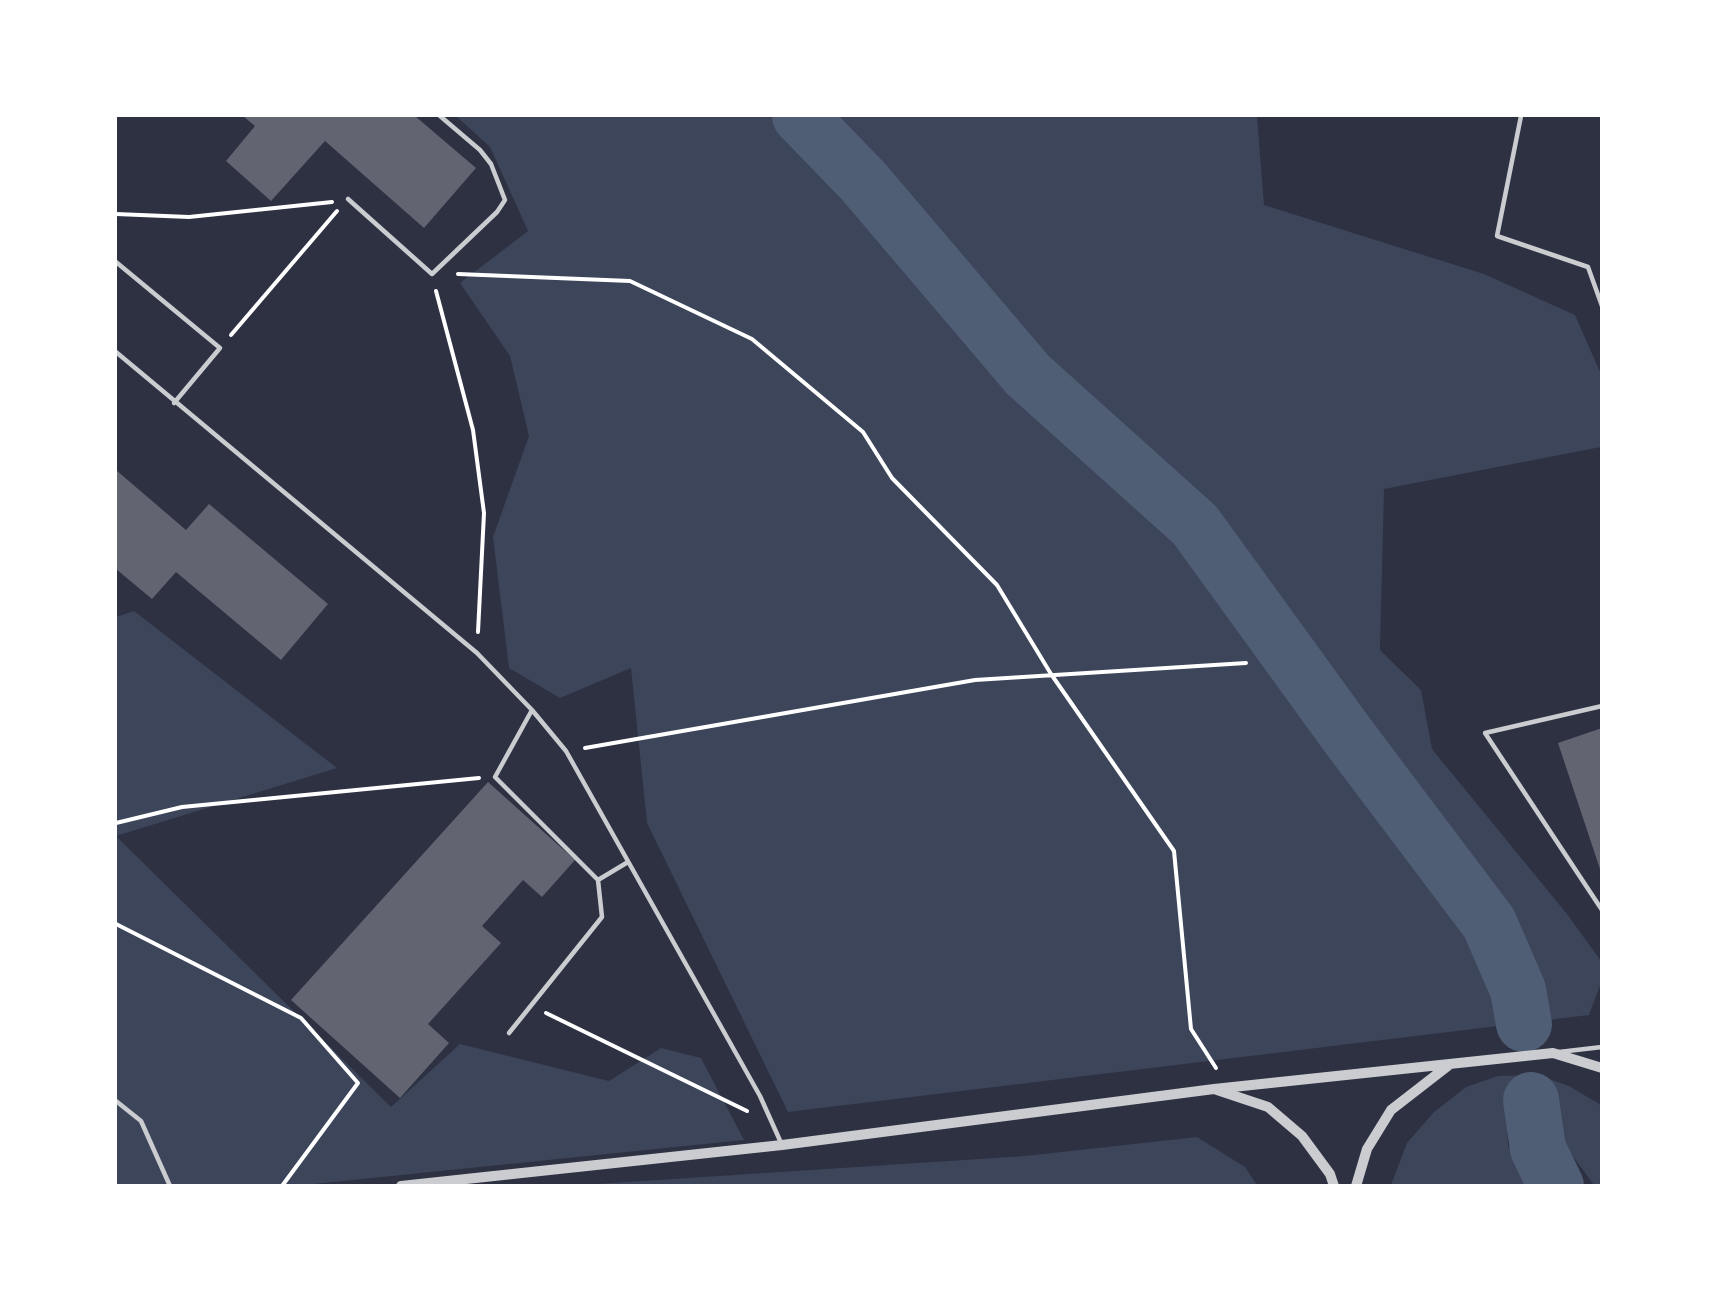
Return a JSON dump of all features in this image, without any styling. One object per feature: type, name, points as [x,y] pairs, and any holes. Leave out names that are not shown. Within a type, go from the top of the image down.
[{"type":"street","points":[[401,1185],[782,1145],[1214,1089],[1553,1053],[1602,1068]]},
{"type":"street","points":[[1356,1185],[1366,1149],[1391,1110],[1450,1065]]},
{"type":"street","points":[[1214,1089],[1268,1107],[1302,1136],[1330,1174],[1334,1185]]},
{"type":"lane","points":[[348,199],[432,274],[497,212],[505,200],[496,175],[480,150],[440,116]]},
{"type":"lane","points":[[1521,116],[1497,236],[1588,267],[1602,306]]},
{"type":"lane","points":[[116,262],[220,348],[174,403]]},
{"type":"lane","points":[[116,352],[174,403],[477,653],[532,710],[566,751],[760,1096],[782,1145]]},
{"type":"lane","points":[[1602,706],[1485,734],[1602,910]]},
{"type":"lane","points":[[509,1033],[602,917],[598,880],[495,777],[532,710]]},
{"type":"lane","points":[[598,880],[628,862]]},
{"type":"lane","points":[[1553,1053],[1602,1047]]},
{"type":"lane","points":[[116,1101],[141,1121],[170,1185]]},
{"type":"path","points":[[116,214],[189,217],[274,210],[348,199]]},
{"type":"path","points":[[220,348],[348,199]]},
{"type":"path","points":[[477,653],[484,513],[473,430],[432,274],[508,274],[630,281],[752,339],[863,432],[892,478],[997,585],[1051,674],[1174,850],[1191,1029],[1219,1072]]},
{"type":"path","points":[[566,751],[975,680],[1246,663]]},
{"type":"path","points":[[116,823],[182,807],[495,777]]},
{"type":"path","points":[[116,924],[301,1018],[358,1083],[282,1185]]},
{"type":"path","points":[[532,1006],[773,1124]]},
{"type":"shaded area","points":[[456,116],[1257,116],[1264,205],[1484,274],[1575,315],[1601,374],[1601,447],[1384,489],[1380,650],[1421,690],[1432,749],[1567,914],[1601,961],[1601,983],[1589,1015],[788,1112],[647,823],[631,668],[560,698],[509,668],[493,537],[529,436],[510,356],[460,283],[528,231],[490,147]]},
{"type":"shaded area","points":[[134,611],[337,768],[116,836],[116,617]]},
{"type":"shaded area","points":[[116,836],[391,1107],[460,1044],[609,1081],[661,1048],[701,1058],[744,1140],[304,1185],[116,1186]]},
{"type":"shaded area","points":[[1538,1075],[1569,1086],[1601,1105],[1601,1185],[1594,1185],[1553,1129],[1542,1092],[1506,1100],[1508,1146],[1535,1185],[1391,1185],[1407,1143],[1434,1112],[1466,1087],[1498,1076]]},
{"type":"shaded area","points":[[1197,1137],[1245,1167],[1257,1185],[581,1185],[1025,1156]]},
{"type":"building","points":[[243,116],[415,116],[476,168],[424,228],[325,141],[271,201],[226,161],[255,126]]},
{"type":"building","points":[[116,470],[186,530],[209,504],[328,604],[281,660],[176,572],[152,599],[116,569]]},
{"type":"building","points":[[1602,728],[1602,872],[1601,872],[1558,743]]},
{"type":"building","points":[[488,782],[575,860],[542,897],[523,880],[482,926],[501,943],[428,1024],[449,1043],[400,1098],[291,1000]]},
{"type":"waterway","points":[[800,116],[863,181],[1028,375],[1195,525],[1348,736],[1489,923],[1518,990],[1524,1024]]},
{"type":"waterway","points":[[1531,1100],[1538,1149],[1556,1186]]}]
